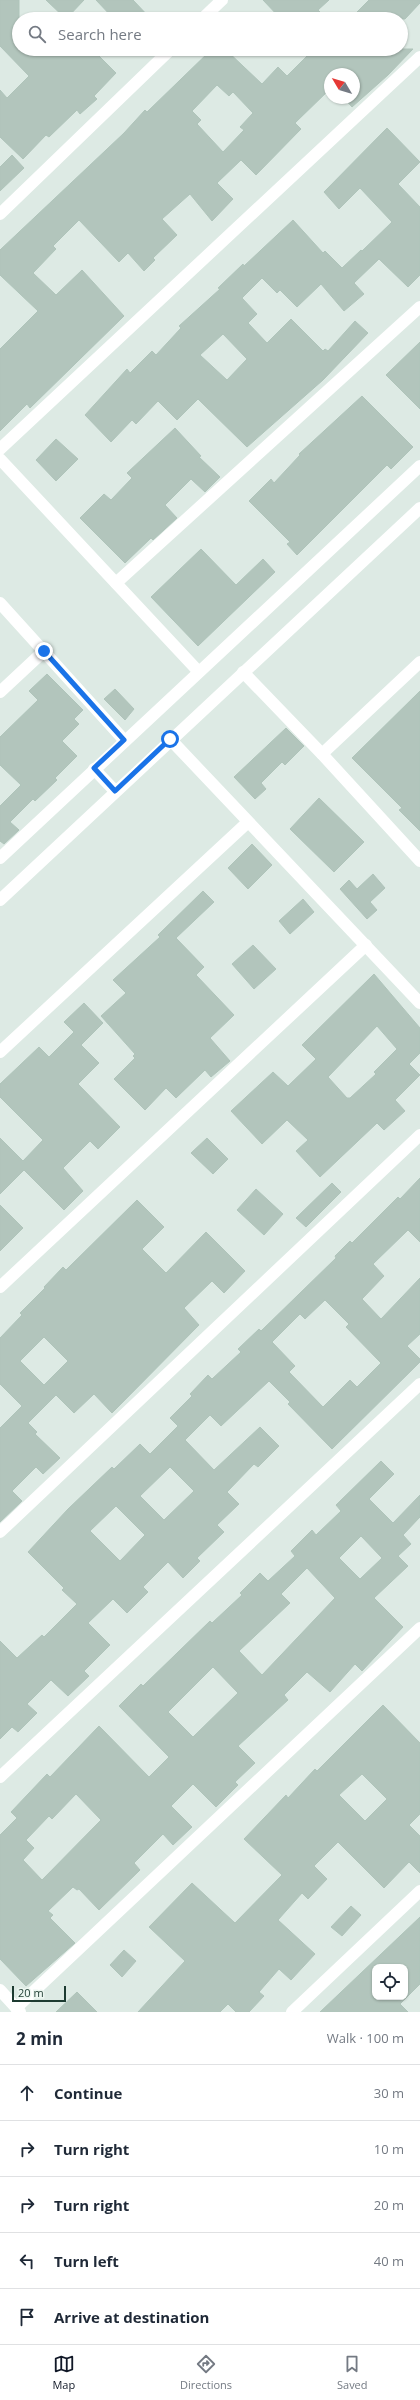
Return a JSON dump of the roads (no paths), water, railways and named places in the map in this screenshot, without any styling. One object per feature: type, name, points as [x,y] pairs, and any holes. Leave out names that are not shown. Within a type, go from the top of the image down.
[{"type":"street","points":[[209,12],[222,0]]},
{"type":"street","points":[[0,214],[164,56]]},
{"type":"street","points":[[0,449],[420,57]]},
{"type":"street","points":[[116,583],[420,307]]},
{"type":"street","points":[[0,459],[198,672]]},
{"type":"street","points":[[0,858],[124,740],[420,466]]},
{"type":"street","points":[[0,900],[170,739],[420,508]]},
{"type":"street","points":[[0,603],[124,740]]},
{"type":"street","points":[[0,692],[44,651]]},
{"type":"street","points":[[322,754],[420,662]]},
{"type":"street","points":[[243,672],[322,754],[420,861]]},
{"type":"street","points":[[170,739],[420,1003]]},
{"type":"street","points":[[94,768],[115,791]]},
{"type":"street","points":[[0,1052],[248,822]]},
{"type":"street","points":[[0,1288],[366,945]]},
{"type":"street","points":[[0,1532],[420,1135]]},
{"type":"street","points":[[0,1777],[420,1384]]},
{"type":"street","points":[[0,1990],[18,2010],[420,1628]]},
{"type":"street","points":[[292,2012],[420,1891]]}]
